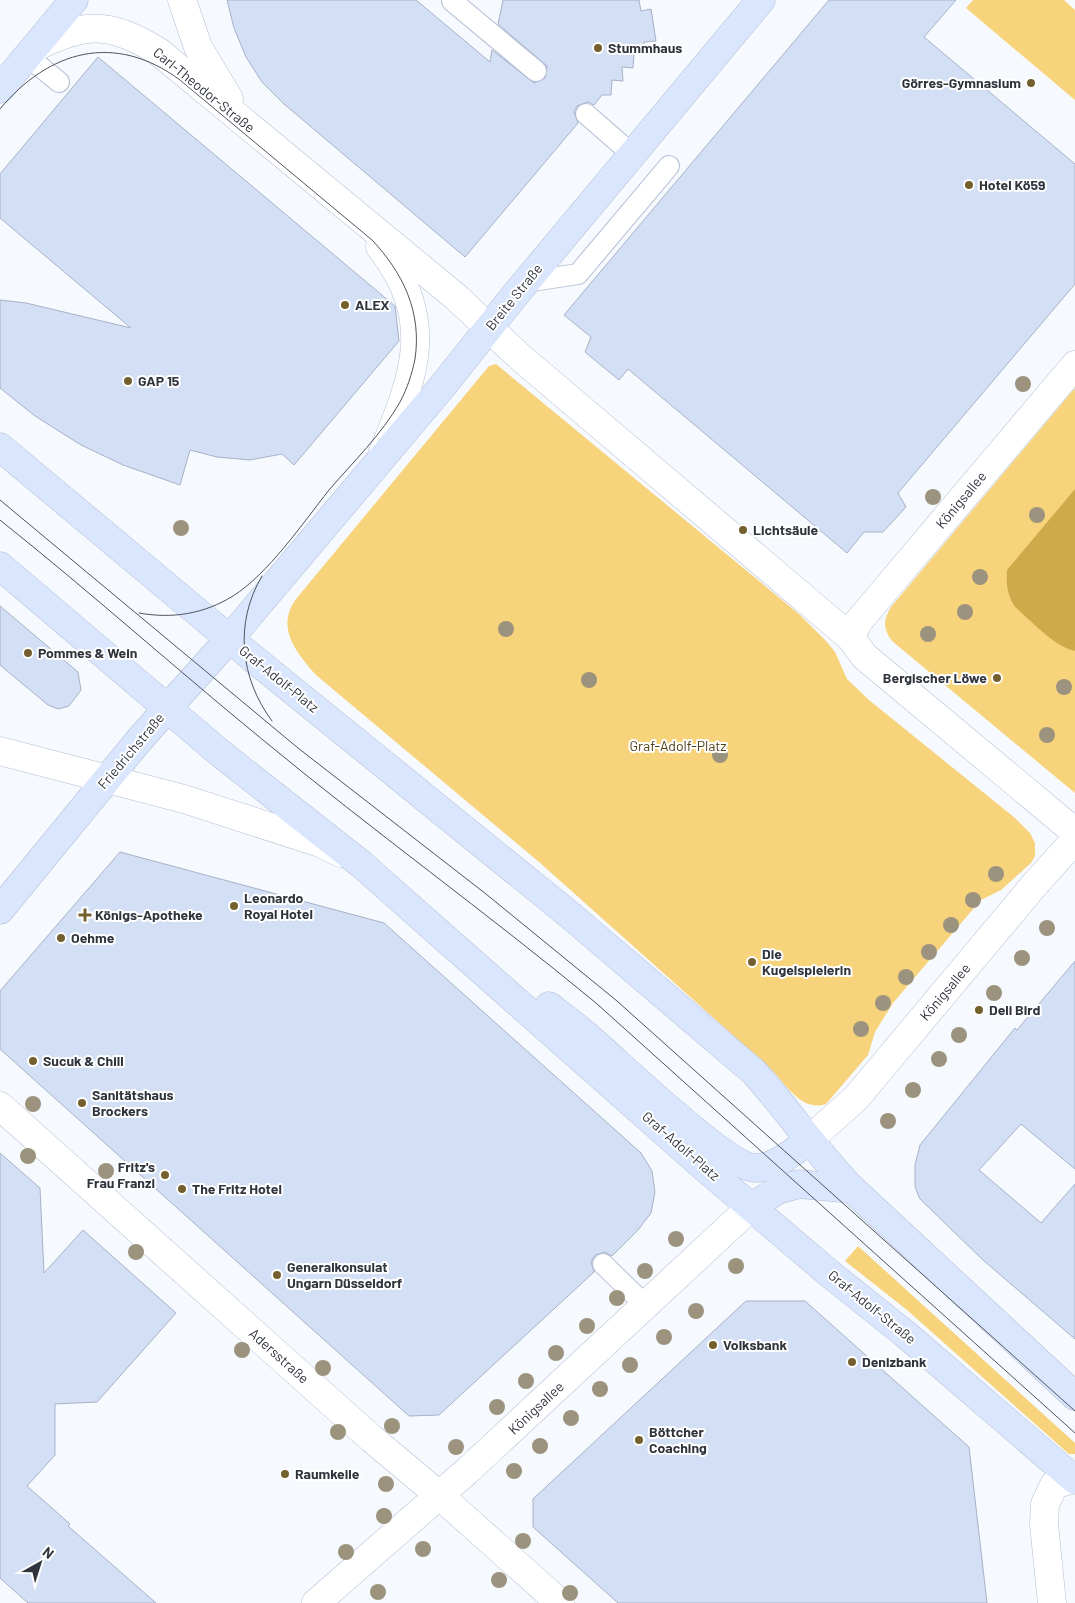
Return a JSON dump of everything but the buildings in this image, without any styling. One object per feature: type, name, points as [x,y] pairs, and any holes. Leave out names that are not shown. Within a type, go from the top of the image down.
[{"type":"main road","points":[[0,89],[74,0]]},
{"type":"main road","name":"Breite Straße","points":[[266,594],[380,460],[761,0]]},
{"type":"main road","name":"Graf-Adolf-Platz","points":[[0,447],[230,638],[571,916],[746,1066],[775,1095],[809,1140],[789,1155],[757,1168],[738,1163],[698,1134],[572,1024],[534,996],[478,965]]},
{"type":"main road","name":"Graf-Adolf-Platz","points":[[0,566],[220,753],[361,864],[751,1207]]},
{"type":"main road","name":"Friedrichstraße","points":[[0,910],[107,779],[266,594]]},
{"type":"main road","points":[[809,1140],[824,1161],[852,1189],[1075,1396]]},
{"type":"main road","points":[[751,1207],[778,1190],[799,1184],[852,1189]]},
{"type":"main road","name":"Graf-Adolf-Straße","points":[[751,1207],[904,1333],[1074,1479]]},
{"type":"street","name":"Carl-Theodor-Straße","points":[[182,0],[190,29],[209,68],[232,104],[261,137]]},
{"type":"street","name":"Carl-Theodor-Straße","points":[[31,52],[59,35],[87,28],[115,30],[132,36],[159,52],[456,297],[489,327]]},
{"type":"street","name":"Carl-Theodor-Straße","points":[[358,218],[398,273],[408,296],[414,324],[415,346],[412,375],[380,460]]},
{"type":"street","points":[[489,327],[526,362],[851,638],[864,656],[1075,832]]},
{"type":"street","name":"Königsallee","points":[[851,638],[858,622],[1075,365]]},
{"type":"street","name":"Graf-Adolf-Platz","points":[[0,751],[184,799],[320,843],[361,864]]},
{"type":"street","name":"Königsallee","points":[[809,1140],[856,1098],[1075,840]]},
{"type":"street","name":"Adersstraße","points":[[0,1106],[372,1439],[439,1495],[560,1603]]},
{"type":"street","name":"Königsallee","points":[[316,1603],[439,1495],[646,1306],[751,1207]]},
{"type":"street","points":[[1052,1603],[1044,1524],[1045,1504],[1054,1485],[1074,1479]]},
{"type":"lane","points":[[452,1],[536,71]]},
{"type":"lane","points":[[31,52],[59,82]]},
{"type":"lane","points":[[586,114],[633,155]]},
{"type":"lane","points":[[526,282],[578,274],[669,166]]},
{"type":"lane","points":[[603,1264],[646,1306]]},
{"type":"green space","points":[[973,0],[1064,0],[1075,10],[1075,100],[966,8]]},
{"type":"green space","name":"Graf-Adolf-Platz","points":[[496,364],[799,614],[835,652],[847,679],[869,700],[1015,818],[1030,833],[1035,843],[1035,856],[1031,863],[1001,890],[981,900],[893,1003],[875,1032],[868,1055],[826,1104],[817,1105],[802,1101],[789,1090],[772,1070],[539,862],[316,675],[302,658],[291,640],[288,620],[290,610],[296,599],[489,366]]},
{"type":"green space","points":[[1075,388],[1075,793],[892,641],[887,632],[885,620],[891,607]]},
{"type":"green space","points":[[858,1246],[1075,1443],[1075,1454],[1069,1454],[907,1310],[845,1261]]},
{"type":"shaded area","points":[[1075,489],[1075,651],[1060,645],[1015,607],[1009,594],[1007,570]]},
{"type":"tram line","points":[[0,109],[19,89],[40,73],[61,61],[84,54],[107,53],[131,56],[156,65],[180,80],[372,240],[393,266],[408,294],[413,309],[416,325],[415,359],[409,381],[400,402],[376,437],[329,490],[272,561],[259,575],[233,596],[211,607],[188,614],[151,615],[139,613]]},
{"type":"tram line","points":[[0,500],[298,748],[486,894],[617,1001],[1075,1411]]},
{"type":"tram line","points":[[0,520],[304,773],[596,1003],[1075,1433]]},
{"type":"tram line","points":[[262,576],[247,612],[244,650],[247,669],[253,687],[272,721]]},
{"type":"place","name":"Stummhaus","points":[[598,48]]},
{"type":"place","name":"Görres-Gymnasium","points":[[1031,83]]},
{"type":"place","name":"Hotel Kö59","points":[[969,185]]},
{"type":"place","name":"ALEX","points":[[345,305]]},
{"type":"place","name":"GAP 15","points":[[128,381]]},
{"type":"place","name":"Lichtsäule","points":[[743,530]]},
{"type":"place","name":"Pommes & Wein","points":[[28,653]]},
{"type":"place","name":"Bergischer Löwe","points":[[997,678]]},
{"type":"place","name":"Leonardo Royal Hotel","points":[[234,906]]},
{"type":"place","name":"Königs-Apotheke","points":[[85,915]]},
{"type":"place","name":"Oehme","points":[[61,938]]},
{"type":"place","name":"Die Kugelspielerin","points":[[752,962]]},
{"type":"place","name":"Deli Bird","points":[[979,1010]]},
{"type":"place","name":"Sucuk & Chill","points":[[33,1061]]},
{"type":"place","name":"Sanitätshaus Brockers","points":[[82,1103]]},
{"type":"place","name":"Fritz's Frau Franzi","points":[[165,1175]]},
{"type":"place","name":"The Fritz Hotel","points":[[182,1189]]},
{"type":"place","name":"Generalkonsulat Ungarn Düsseldorf","points":[[277,1275]]},
{"type":"place","name":"Volksbank","points":[[713,1345]]},
{"type":"place","name":"Denizbank","points":[[852,1362]]},
{"type":"place","name":"Böttcher Coaching","points":[[639,1440]]},
{"type":"place","name":"Raumkeile","points":[[285,1474]]}]
